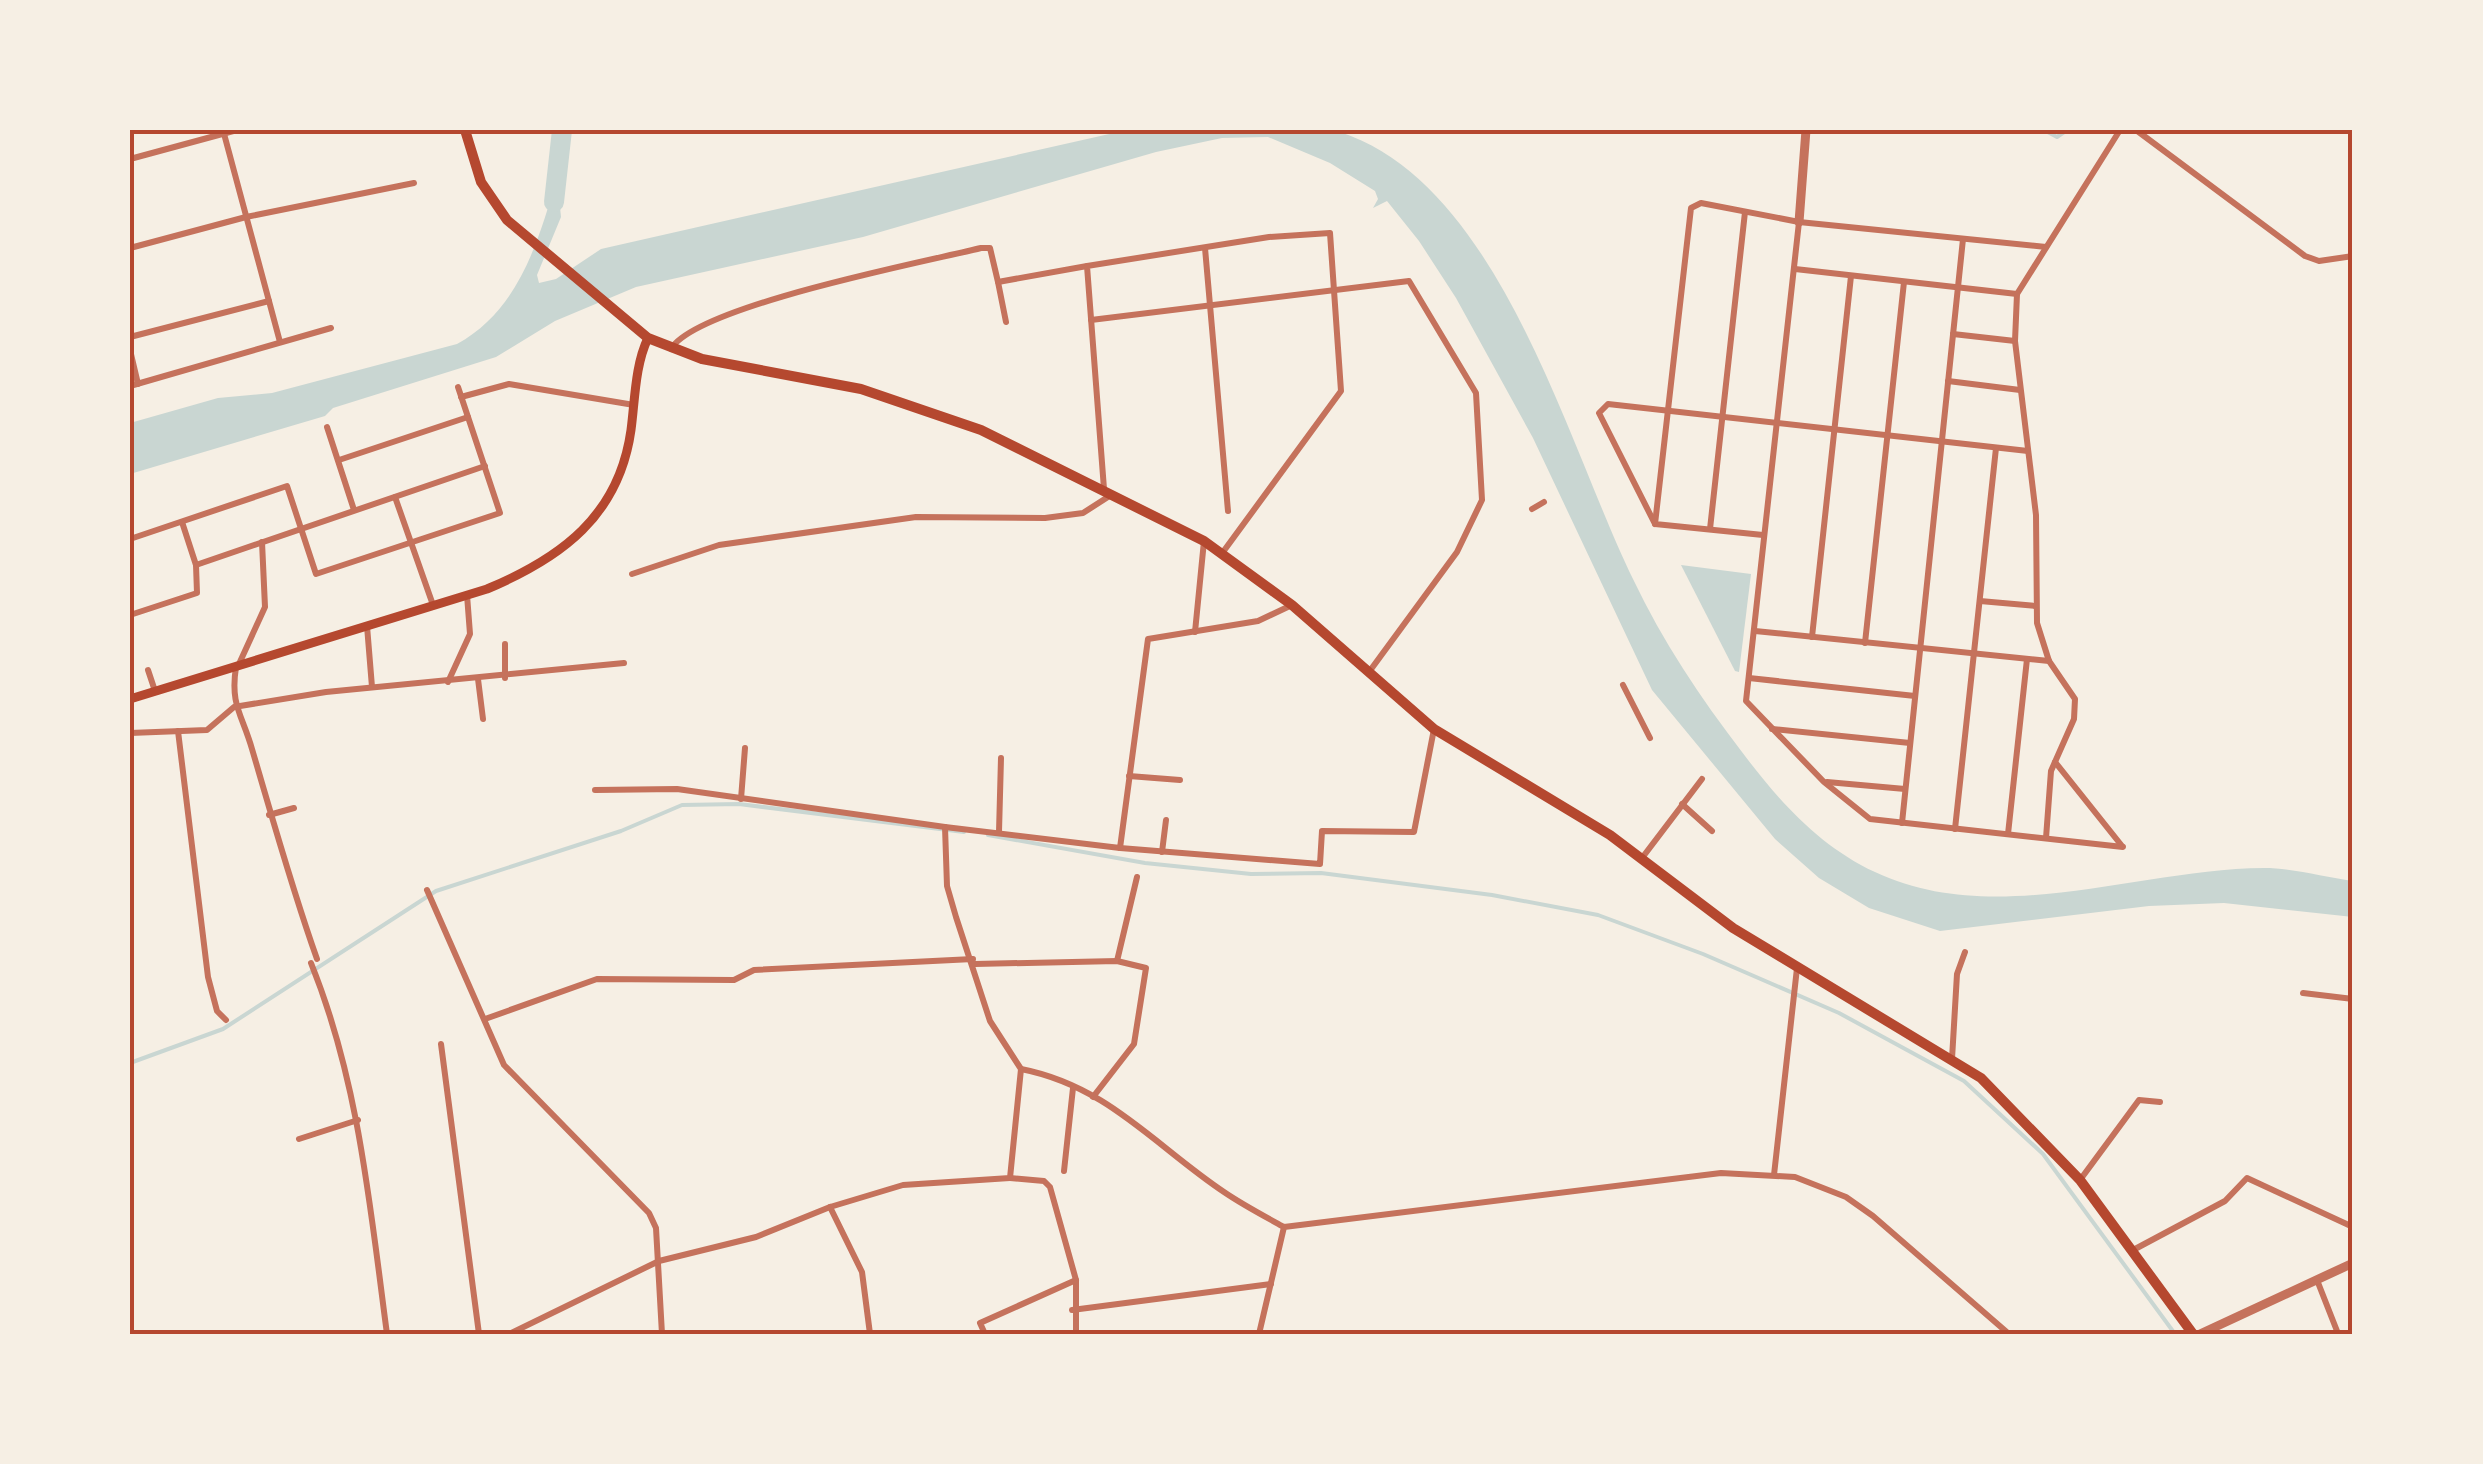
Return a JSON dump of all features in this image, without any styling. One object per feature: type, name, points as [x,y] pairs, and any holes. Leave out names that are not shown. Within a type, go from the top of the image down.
[{"type":"main road","points":[[465,130],[480,182],[496,208],[525,238],[648,338],[671,349],[861,390],[982,430],[1204,541],[1292,605],[1434,729],[1610,835],[1733,928],[1952,1059],[2002,1096],[2080,1180],[2196,1334]]},
{"type":"main road","points":[[130,698],[467,595],[536,568],[571,543],[598,515],[617,479],[648,338]]},
{"type":"street","points":[[130,160],[237,130]]},
{"type":"street","points":[[1806,130],[1746,701],[1824,782],[1870,820],[2122,848],[2055,762]]},
{"type":"street","points":[[2046,838],[2055,762],[2074,719],[2074,698],[2049,661],[2036,606],[2036,515],[2015,341],[2017,294],[2120,130]]},
{"type":"street","points":[[2136,130],[2305,256],[2319,261],[2353,256]]},
{"type":"street","points":[[223,132],[280,342]]},
{"type":"street","points":[[130,248],[246,218],[414,183]]},
{"type":"street","points":[[1656,524],[1691,208],[1701,203],[1799,222],[2046,247]]},
{"type":"street","points":[[1710,529],[1745,212]]},
{"type":"street","points":[[998,282],[1206,248],[1330,233],[1341,391],[1223,552]]},
{"type":"street","points":[[1902,823],[1963,239]]},
{"type":"street","points":[[671,349],[684,333],[729,314],[841,281],[981,248],[990,248],[1006,322]]},
{"type":"street","points":[[1206,248],[1228,511]]},
{"type":"street","points":[[632,574],[719,545],[916,516],[1045,518],[1083,512],[1108,492],[1086,266]]},
{"type":"street","points":[[1794,269],[2017,294]]},
{"type":"street","points":[[1812,637],[1850,276]]},
{"type":"street","points":[[1091,320],[1410,282],[1476,393],[1482,500],[1457,552],[1370,672]]},
{"type":"street","points":[[1865,643],[1904,282]]},
{"type":"street","points":[[130,338],[270,301]]},
{"type":"street","points":[[130,350],[134,385],[331,328]]},
{"type":"street","points":[[1953,334],[2015,341]]},
{"type":"street","points":[[1948,381],[2020,390]]},
{"type":"street","points":[[461,398],[509,384],[634,404]]},
{"type":"street","points":[[130,539],[287,486],[316,574],[500,513],[458,388]]},
{"type":"street","points":[[1656,524],[1599,413],[1608,404],[2028,451]]},
{"type":"street","points":[[338,460],[468,417]]},
{"type":"street","points":[[326,427],[354,510]]},
{"type":"street","points":[[1955,828],[1996,448]]},
{"type":"street","points":[[196,565],[485,466]]},
{"type":"street","points":[[395,497],[433,605]]},
{"type":"street","points":[[1532,508],[1544,502]]},
{"type":"street","points":[[130,616],[197,594],[196,565],[182,522]]},
{"type":"street","points":[[1656,524],[1763,535]]},
{"type":"street","points":[[1194,632],[1204,541]]},
{"type":"street","points":[[262,542],[266,607],[238,665],[234,708],[248,736],[331,1013],[358,1120],[387,1334]]},
{"type":"street","points":[[448,682],[470,634],[467,595]]},
{"type":"street","points":[[1980,601],[2036,606]]},
{"type":"street","points":[[1120,848],[1148,639],[1258,621],[1292,605]]},
{"type":"street","points":[[367,626],[372,688]]},
{"type":"street","points":[[1755,631],[2049,661]]},
{"type":"street","points":[[505,644],[505,678]]},
{"type":"street","points":[[2008,834],[2027,659]]},
{"type":"street","points":[[130,734],[207,730],[234,708],[372,688],[624,664]]},
{"type":"street","points":[[148,670],[155,691]]},
{"type":"street","points":[[1749,678],[1915,696]]},
{"type":"street","points":[[478,680],[483,719]]},
{"type":"street","points":[[1623,685],[1650,738]]},
{"type":"street","points":[[595,790],[677,789],[1120,848],[1320,864],[1322,831],[1414,832],[1434,729]]},
{"type":"street","points":[[1772,729],[1910,743]]},
{"type":"street","points":[[178,732],[208,977],[217,1011],[226,1020]]},
{"type":"street","points":[[741,799],[745,748]]},
{"type":"street","points":[[998,832],[1001,758]]},
{"type":"street","points":[[1129,776],[1180,780]]},
{"type":"street","points":[[1640,860],[1702,779]]},
{"type":"street","points":[[1824,782],[1905,789]]},
{"type":"street","points":[[1682,804],[1712,831]]},
{"type":"street","points":[[269,814],[294,808]]},
{"type":"street","points":[[1162,852],[1166,820]]},
{"type":"street","points":[[946,827],[947,886],[990,1021],[1021,1070],[1010,1178]]},
{"type":"street","points":[[1117,961],[1137,877]]},
{"type":"street","points":[[427,890],[516,1082],[648,1213],[656,1228],[662,1334]]},
{"type":"street","points":[[1952,1059],[1958,974],[1965,952]]},
{"type":"street","points":[[485,1019],[597,978],[734,980],[754,970],[974,962],[1117,961],[1146,968],[1134,1044],[1094,1097]]},
{"type":"street","points":[[1774,1175],[1797,967]]},
{"type":"street","points":[[2303,993],[2353,999]]},
{"type":"street","points":[[440,1044],[479,1334]]},
{"type":"street","points":[[1021,1070],[1072,1087],[1124,1112],[1222,1191],[1284,1228],[1704,1174],[1774,1175],[1806,1181],[1846,1197],[2009,1334]]},
{"type":"street","points":[[1064,1171],[1072,1087]]},
{"type":"street","points":[[2080,1180],[2139,1100],[2160,1102]]},
{"type":"street","points":[[300,1139],[358,1120]]},
{"type":"street","points":[[509,1334],[659,1261],[756,1237],[830,1206],[903,1185],[1010,1178],[1044,1181],[1050,1187],[1076,1280],[1072,1310],[1076,1334]]},
{"type":"street","points":[[2135,1249],[2225,1201],[2246,1178],[2353,1227]]},
{"type":"street","points":[[830,1206],[862,1272],[870,1334]]},
{"type":"street","points":[[1260,1334],[1284,1228]]},
{"type":"street","points":[[2196,1334],[2353,1263]]},
{"type":"street","points":[[986,1334],[980,1322],[1076,1280]]},
{"type":"street","points":[[2317,1280],[2338,1332]]},
{"type":"street","points":[[1072,1310],[1271,1284]]},
{"type":"shaded area","points":[[1127,130],[1333,130],[1396,161],[1444,205],[1485,260],[1521,324],[1633,579],[1683,669],[1770,787],[1836,849],[1875,872],[1921,888],[1969,896],[2067,892],[2216,871],[2286,869],[2353,881],[2353,917],[2224,903],[2149,906],[1940,931],[1869,908],[1819,878],[1775,839],[1652,690],[1533,438],[1456,298],[1419,241],[1387,201],[1373,208],[1378,199],[1375,191],[1330,163],[1268,137],[1222,138],[1156,152],[863,237],[636,287],[555,321],[496,357],[333,408],[325,416],[130,474],[130,423],[218,398],[272,393],[457,344],[478,330],[496,313],[523,272],[557,178],[561,217],[537,275],[539,283],[556,279],[601,249]]},
{"type":"shaded area","points":[[1681,565],[1751,574],[1739,672],[1735,671]]},
{"type":"waterway","points":[[554,202],[562,130]]},
{"type":"waterway","points":[[2044,130],[2057,137],[2067,130]]},
{"type":"waterway","points":[[130,1063],[223,1029],[436,891],[621,831],[682,805],[739,804],[964,832]]},
{"type":"waterway","points":[[988,835],[1145,863],[1251,874],[1321,873],[1492,895],[1598,915],[1703,954],[1839,1013],[1964,1081],[2043,1154],[2175,1334]]}]
